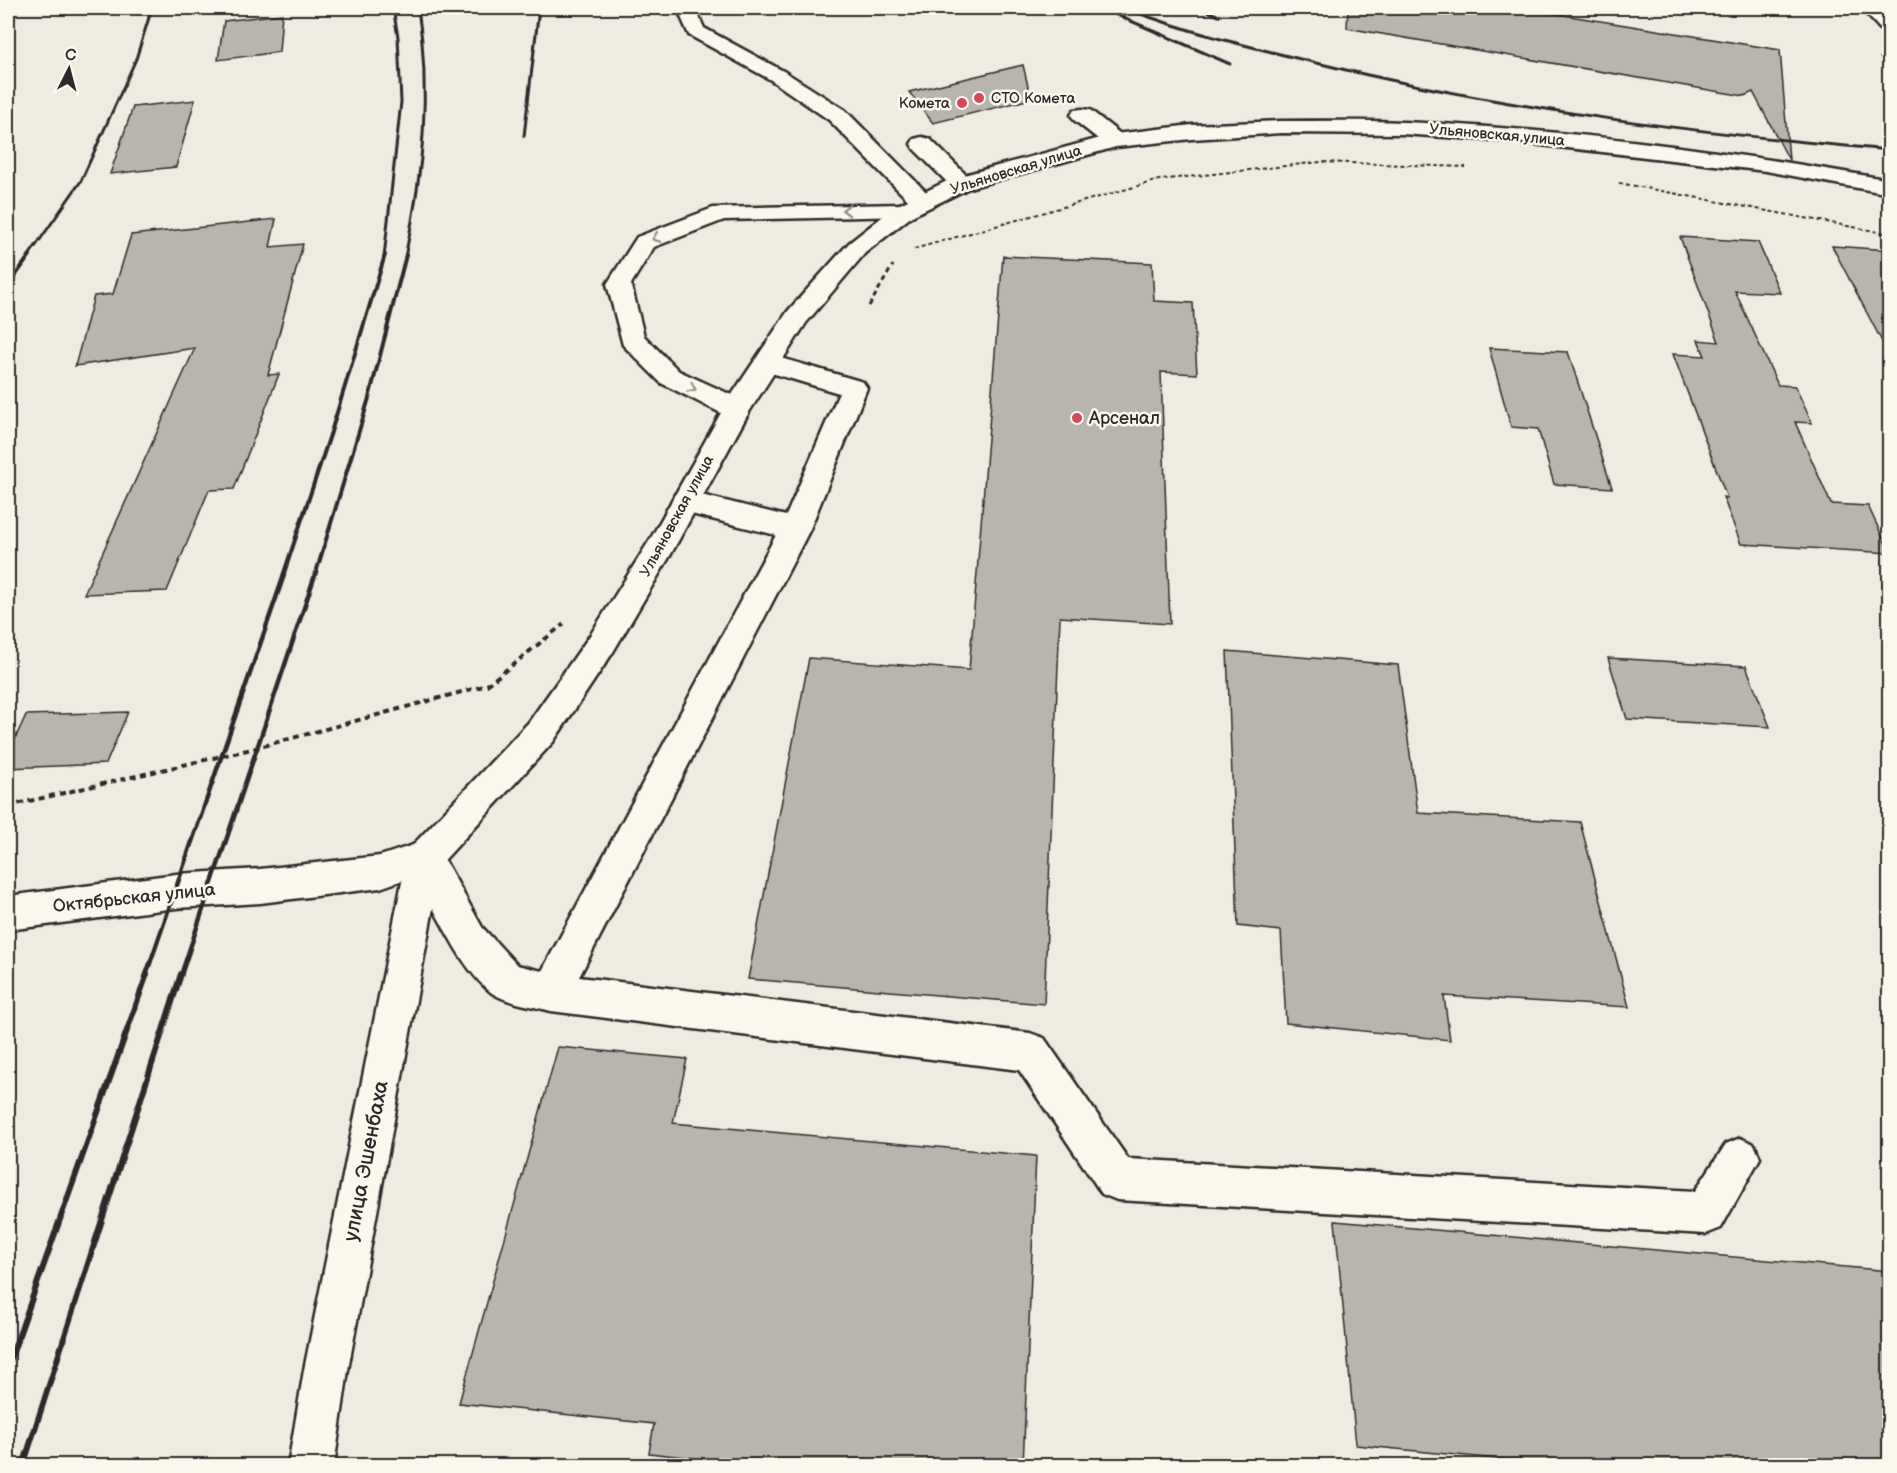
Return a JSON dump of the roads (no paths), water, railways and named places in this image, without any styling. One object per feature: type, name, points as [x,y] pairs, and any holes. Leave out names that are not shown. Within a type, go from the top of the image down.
[{"type":"main road","points":[[686,8],[696,32],[778,76],[837,115],[913,206]]},
{"type":"main road","points":[[1871,8],[1890,28]]},
{"type":"main road","points":[[1082,115],[1115,141]]},
{"type":"main road","name":"Ульяновская улица","points":[[260,886],[380,872],[425,857],[541,732],[602,643],[737,409],[797,317],[857,248],[913,206],[961,183],[1115,141],[1192,132],[1281,127],[1402,128],[1516,135],[1755,162],[1890,188]]},
{"type":"main road","points":[[922,144],[961,183]]},
{"type":"main road","points":[[737,409],[670,377],[632,339],[619,284],[645,242],[721,213],[913,206]]},
{"type":"main road","points":[[550,992],[795,529],[854,388],[767,363]]},
{"type":"main road","points":[[685,502],[795,529]]},
{"type":"main road","points":[[425,857],[469,939],[506,980],[550,992],[1030,1052],[1117,1179],[1706,1213],[1740,1158]]},
{"type":"main road","name":"улица Эшенбаха","points":[[311,1466],[328,1358],[425,857]]},
{"type":"main road","name":"Октябрьская улица","points":[[8,913],[176,891],[260,886]]},
{"type":"railway","points":[[28,257],[81,181],[136,59],[152,8]]},
{"type":"railway","points":[[384,257],[401,102],[398,37],[393,8]]},
{"type":"railway","points":[[405,257],[416,194],[423,133],[424,72],[418,8]]},
{"type":"railway","points":[[524,136],[539,8]]},
{"type":"railway","points":[[1101,8],[1230,64]]},
{"type":"railway","points":[[1125,8],[1173,25],[1247,46],[1391,80],[1462,94],[1604,118],[1746,136],[1890,150]]},
{"type":"railway","points":[[1200,8],[1219,16]]},
{"type":"railway","points":[[8,286],[30,255]]},
{"type":"railway","points":[[283,576],[331,432],[385,255]]},
{"type":"railway","points":[[315,576],[369,398],[406,255]]},
{"type":"railway","points":[[146,975],[284,575]]},
{"type":"railway","points":[[181,975],[315,575]]},
{"type":"railway","points":[[8,1366],[147,974]]},
{"type":"railway","points":[[23,1466],[181,974]]},
{"type":"place","name":"СТО Комета","points":[[979,98]]},
{"type":"place","name":"Комета","points":[[962,103]]},
{"type":"place","name":"Арсенал","points":[[1077,418]]}]
